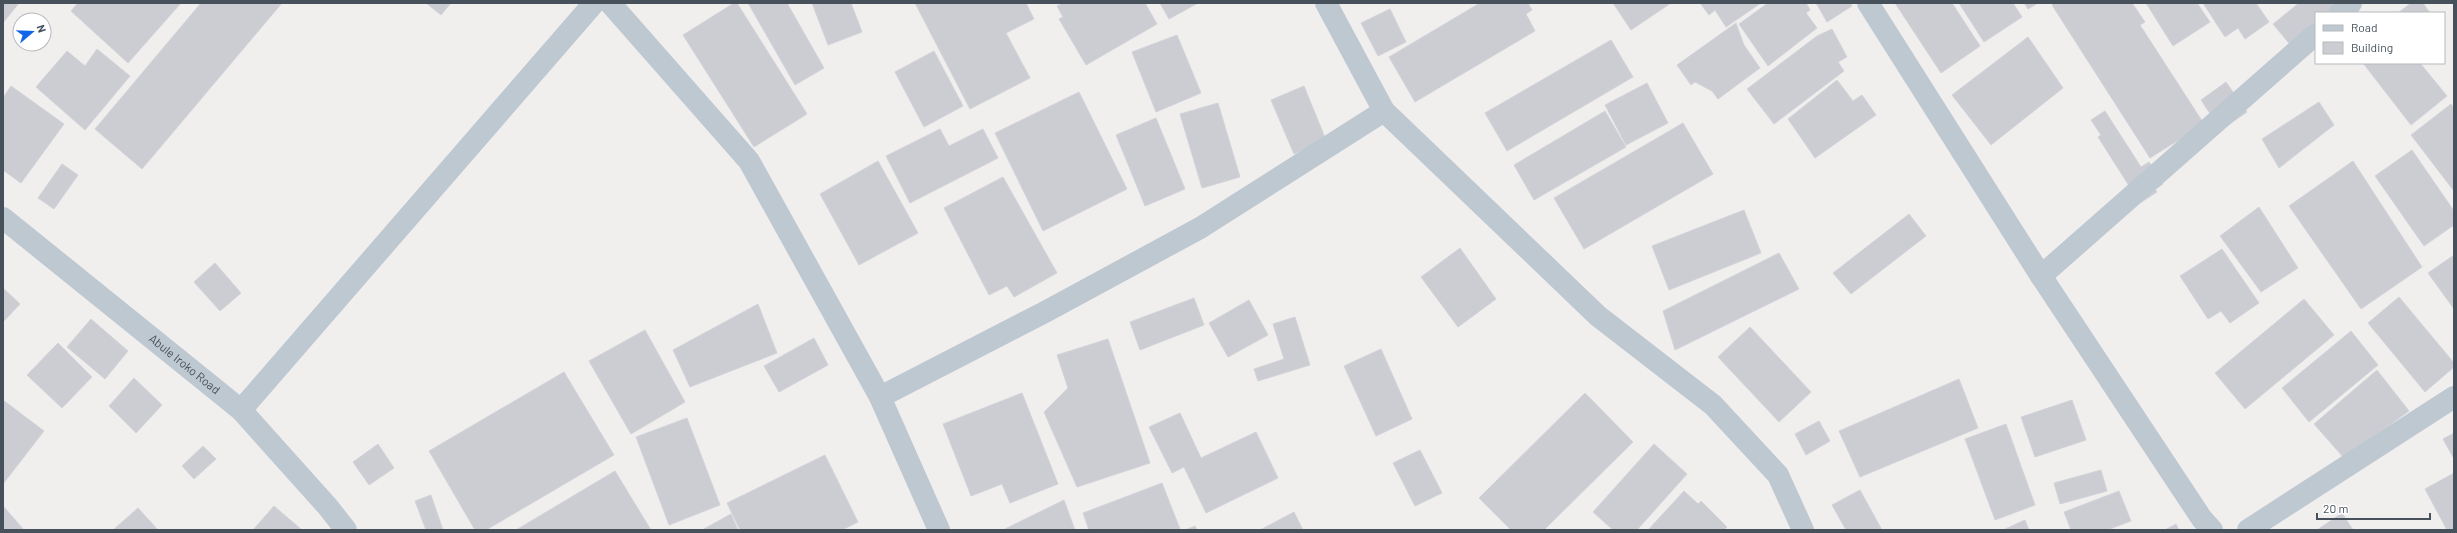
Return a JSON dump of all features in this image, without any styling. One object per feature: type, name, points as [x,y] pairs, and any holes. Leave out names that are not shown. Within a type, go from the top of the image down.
[{"type":"street","points":[[240,410],[594,3]]},
{"type":"street","points":[[610,3],[749,161],[880,397],[939,530]]},
{"type":"street","points":[[1326,3],[1384,111],[1598,316],[1713,405],[1778,474],[1803,530]]},
{"type":"street","points":[[1868,3],[2041,276],[2202,519],[2212,530]]},
{"type":"street","points":[[2341,12],[2351,3]]},
{"type":"street","points":[[2041,276],[2315,35]]},
{"type":"street","points":[[880,397],[1045,312],[1200,228],[1384,111]]},
{"type":"street","name":"Abule Iroko Road","points":[[3,218],[240,410],[328,507],[346,530]]},
{"type":"street","points":[[2248,530],[2454,397]]},
{"type":"building","points":[[3,3],[19,3],[3,23]]},
{"type":"building","points":[[78,3],[181,3],[128,63],[71,11]]},
{"type":"building","points":[[201,3],[282,3],[142,169],[95,129]]},
{"type":"building","points":[[426,3],[451,3],[441,15]]},
{"type":"building","points":[[734,3],[737,3],[807,114],[754,147],[683,35]]},
{"type":"building","points":[[748,3],[787,3],[824,68],[795,85]]},
{"type":"building","points":[[812,3],[851,3],[862,32],[828,45]]},
{"type":"building","points":[[915,3],[1026,3],[1034,19],[1006,33],[1030,78],[970,109]]},
{"type":"building","points":[[1063,3],[1145,3],[1157,24],[1086,65],[1059,19],[1063,17],[1057,6]]},
{"type":"building","points":[[1160,3],[1198,3],[1169,19]]},
{"type":"building","points":[[1480,3],[1528,3],[1532,10],[1526,14],[1535,31],[1415,102],[1389,57]]},
{"type":"building","points":[[1613,3],[1671,3],[1631,30]]},
{"type":"building","points":[[1700,3],[1761,3],[1726,27],[1715,10],[1709,15]]},
{"type":"building","points":[[1768,3],[1806,3],[1810,10],[1806,13],[1817,28],[1768,66],[1739,24]]},
{"type":"building","points":[[1816,3],[1850,3],[1852,6],[1827,22]]},
{"type":"building","points":[[1895,3],[1952,3],[1980,46],[1941,73]]},
{"type":"building","points":[[1959,3],[2013,3],[2022,17],[1984,42]]},
{"type":"building","points":[[2024,3],[2038,3],[2028,9]]},
{"type":"building","points":[[2054,3],[2132,3],[2145,22],[2140,25],[2204,124],[2150,158],[2052,5]]},
{"type":"building","points":[[2146,3],[2197,3],[2210,22],[2173,46]]},
{"type":"building","points":[[2203,3],[2256,3],[2269,22],[2245,39],[2238,28],[2225,37]]},
{"type":"building","points":[[2299,3],[2332,3],[2338,10],[2335,12],[2315,12],[2315,29],[2292,47],[2273,24]]},
{"type":"building","points":[[2411,3],[2423,3],[2429,12],[2399,12]]},
{"type":"building","points":[[1390,9],[1406,42],[1378,56],[1361,23]]},
{"type":"building","points":[[1736,23],[1744,45],[1760,68],[1718,99],[1712,91],[1695,82],[1691,85],[1677,65]]},
{"type":"building","points":[[1832,29],[1847,57],[1838,62],[1844,71],[1774,124],[1747,89],[1817,36]]},
{"type":"building","points":[[1177,35],[1201,93],[1156,112],[1132,52]]},
{"type":"building","points":[[2028,37],[2063,88],[1991,145],[1952,95]]},
{"type":"building","points":[[1611,40],[1633,77],[1507,151],[1485,113]]},
{"type":"building","points":[[97,49],[130,76],[85,130],[36,87],[67,51],[85,66]]},
{"type":"building","points":[[934,51],[963,106],[924,127],[895,72]]},
{"type":"building","points":[[2364,64],[2421,64],[2447,96],[2411,125]]},
{"type":"building","points":[[1837,80],[1853,101],[1862,95],[1876,115],[1815,158],[1788,119]]},
{"type":"building","points":[[2226,82],[2247,112],[2221,130],[2201,100]]},
{"type":"building","points":[[1647,83],[1668,123],[1626,145],[1605,105]]},
{"type":"building","points":[[11,86],[64,124],[21,183],[3,170],[3,98]]},
{"type":"building","points":[[1304,86],[1326,140],[1294,154],[1271,100]]},
{"type":"building","points":[[1079,92],[1127,189],[1043,231],[995,133]]},
{"type":"building","points":[[2319,102],[2334,125],[2279,168],[2262,139]]},
{"type":"building","points":[[1218,103],[1240,177],[1202,188],[1180,114]]},
{"type":"building","points":[[2451,104],[2454,108],[2454,191],[2411,135]]},
{"type":"building","points":[[1605,111],[1626,147],[1534,200],[1514,165]]},
{"type":"building","points":[[2105,111],[2141,167],[2149,162],[2163,184],[2155,189],[2157,192],[2140,203],[2098,137],[2101,135],[2091,120]]},
{"type":"building","points":[[1156,118],[1185,189],[1145,206],[1116,135]]},
{"type":"building","points":[[1683,123],[1713,174],[1584,249],[1554,198]]},
{"type":"building","points":[[940,129],[949,146],[983,129],[998,158],[910,203],[886,156]]},
{"type":"building","points":[[2412,150],[2454,211],[2454,225],[2424,246],[2375,176]]},
{"type":"building","points":[[878,161],[918,233],[859,265],[820,194]]},
{"type":"building","points":[[2353,161],[2422,267],[2361,309],[2289,206]]},
{"type":"building","points":[[62,164],[78,175],[54,209],[38,198]]},
{"type":"building","points":[[1003,177],[1057,273],[1014,297],[1007,286],[989,295],[944,208]]},
{"type":"building","points":[[2259,207],[2298,268],[2261,292],[2220,236]]},
{"type":"building","points":[[1744,210],[1761,253],[1669,290],[1652,246]]},
{"type":"building","points":[[1909,214],[1926,236],[1851,294],[1833,273]]},
{"type":"building","points":[[1460,248],[1496,299],[1458,327],[1421,277]]},
{"type":"building","points":[[2222,249],[2259,303],[2230,323],[2221,311],[2208,319],[2180,276]]},
{"type":"building","points":[[1779,253],[1799,289],[1675,350],[1663,311]]},
{"type":"building","points":[[2454,255],[2454,309],[2428,273]]},
{"type":"building","points":[[215,263],[241,293],[220,311],[194,282]]},
{"type":"building","points":[[3,288],[20,304],[3,322]]},
{"type":"building","points":[[2399,297],[2454,363],[2454,367],[2425,392],[2368,323]]},
{"type":"building","points":[[1194,298],[1204,325],[1140,350],[1130,322]]},
{"type":"building","points":[[2304,299],[2334,335],[2245,409],[2215,373]]},
{"type":"building","points":[[1249,300],[1268,335],[1228,357],[1209,323]]},
{"type":"building","points":[[758,304],[777,353],[690,387],[673,350]]},
{"type":"building","points":[[1295,317],[1310,365],[1258,381],[1254,369],[1284,359],[1273,324]]},
{"type":"building","points":[[91,319],[128,351],[105,379],[67,347]]},
{"type":"building","points":[[1750,327],[1811,392],[1779,422],[1718,357]]},
{"type":"building","points":[[645,330],[685,402],[631,434],[589,361]]},
{"type":"building","points":[[2351,331],[2378,365],[2309,422],[2282,388]]},
{"type":"building","points":[[814,338],[828,365],[779,392],[764,366]]},
{"type":"building","points":[[1108,339],[1150,463],[1077,487],[1044,412],[1068,388],[1057,355]]},
{"type":"building","points":[[58,343],[92,377],[62,408],[27,375]]},
{"type":"building","points":[[1381,349],[1412,419],[1376,436],[1344,366]]},
{"type":"building","points":[[2377,370],[2409,411],[2344,458],[2314,424]]},
{"type":"building","points":[[564,372],[614,455],[486,530],[475,530],[429,451]]},
{"type":"building","points":[[134,378],[162,405],[136,433],[109,406]]},
{"type":"building","points":[[1959,379],[1978,428],[1860,477],[1839,431]]},
{"type":"building","points":[[1022,393],[1058,484],[1010,503],[1002,484],[971,496],[943,424]]},
{"type":"building","points":[[1585,393],[1633,442],[1544,530],[1511,530],[1479,498]]},
{"type":"building","points":[[3,400],[44,431],[3,484]]},
{"type":"building","points":[[2072,400],[2086,440],[2035,457],[2021,417]]},
{"type":"building","points":[[1180,413],[1201,458],[1256,432],[1278,478],[1206,513],[1184,467],[1172,473],[1149,427]]},
{"type":"building","points":[[687,418],[720,505],[669,525],[636,437]]},
{"type":"building","points":[[1819,421],[1830,441],[1806,455],[1795,434]]},
{"type":"building","points":[[2006,424],[2035,505],[1995,520],[1965,439]]},
{"type":"building","points":[[2454,433],[2454,459],[2443,439]]},
{"type":"building","points":[[378,444],[394,468],[369,485],[353,462]]},
{"type":"building","points":[[1654,444],[1687,474],[1637,530],[1613,530],[1593,512]]},
{"type":"building","points":[[203,446],[216,459],[194,479],[182,466]]},
{"type":"building","points":[[1420,450],[1442,493],[1415,506],[1393,463]]},
{"type":"building","points":[[825,455],[858,522],[842,530],[740,530],[727,503]]},
{"type":"building","points":[[2101,470],[2107,491],[2060,504],[2054,483]]},
{"type":"building","points":[[615,471],[651,530],[516,530]]},
{"type":"building","points":[[2454,473],[2454,530],[2447,530],[2425,489]]},
{"type":"building","points":[[1162,483],[1180,529],[1089,530],[1083,513]]},
{"type":"building","points":[[1860,490],[1882,530],[1846,530],[1832,505]]},
{"type":"building","points":[[1684,491],[1698,504],[1701,501],[1727,527],[1724,530],[1648,530]]},
{"type":"building","points":[[2119,491],[2131,521],[2107,530],[2071,530],[2064,512]]},
{"type":"building","points":[[431,495],[443,530],[426,530],[415,501]]},
{"type":"building","points":[[1064,500],[1075,530],[1003,530]]},
{"type":"building","points":[[274,506],[302,530],[253,530]]},
{"type":"building","points":[[4,507],[24,530],[3,530]]},
{"type":"building","points":[[138,508],[158,530],[113,530]]},
{"type":"building","points":[[1294,512],[1303,530],[1260,530]]},
{"type":"building","points":[[2342,513],[2353,530],[2317,530]]},
{"type":"building","points":[[731,514],[738,530],[702,530]]},
{"type":"building","points":[[2025,520],[2029,530],[2003,530]]},
{"type":"building","points":[[2176,524],[2179,530],[2165,530]]},
{"type":"building","points":[[1195,526],[1197,530],[1185,530]]}]
